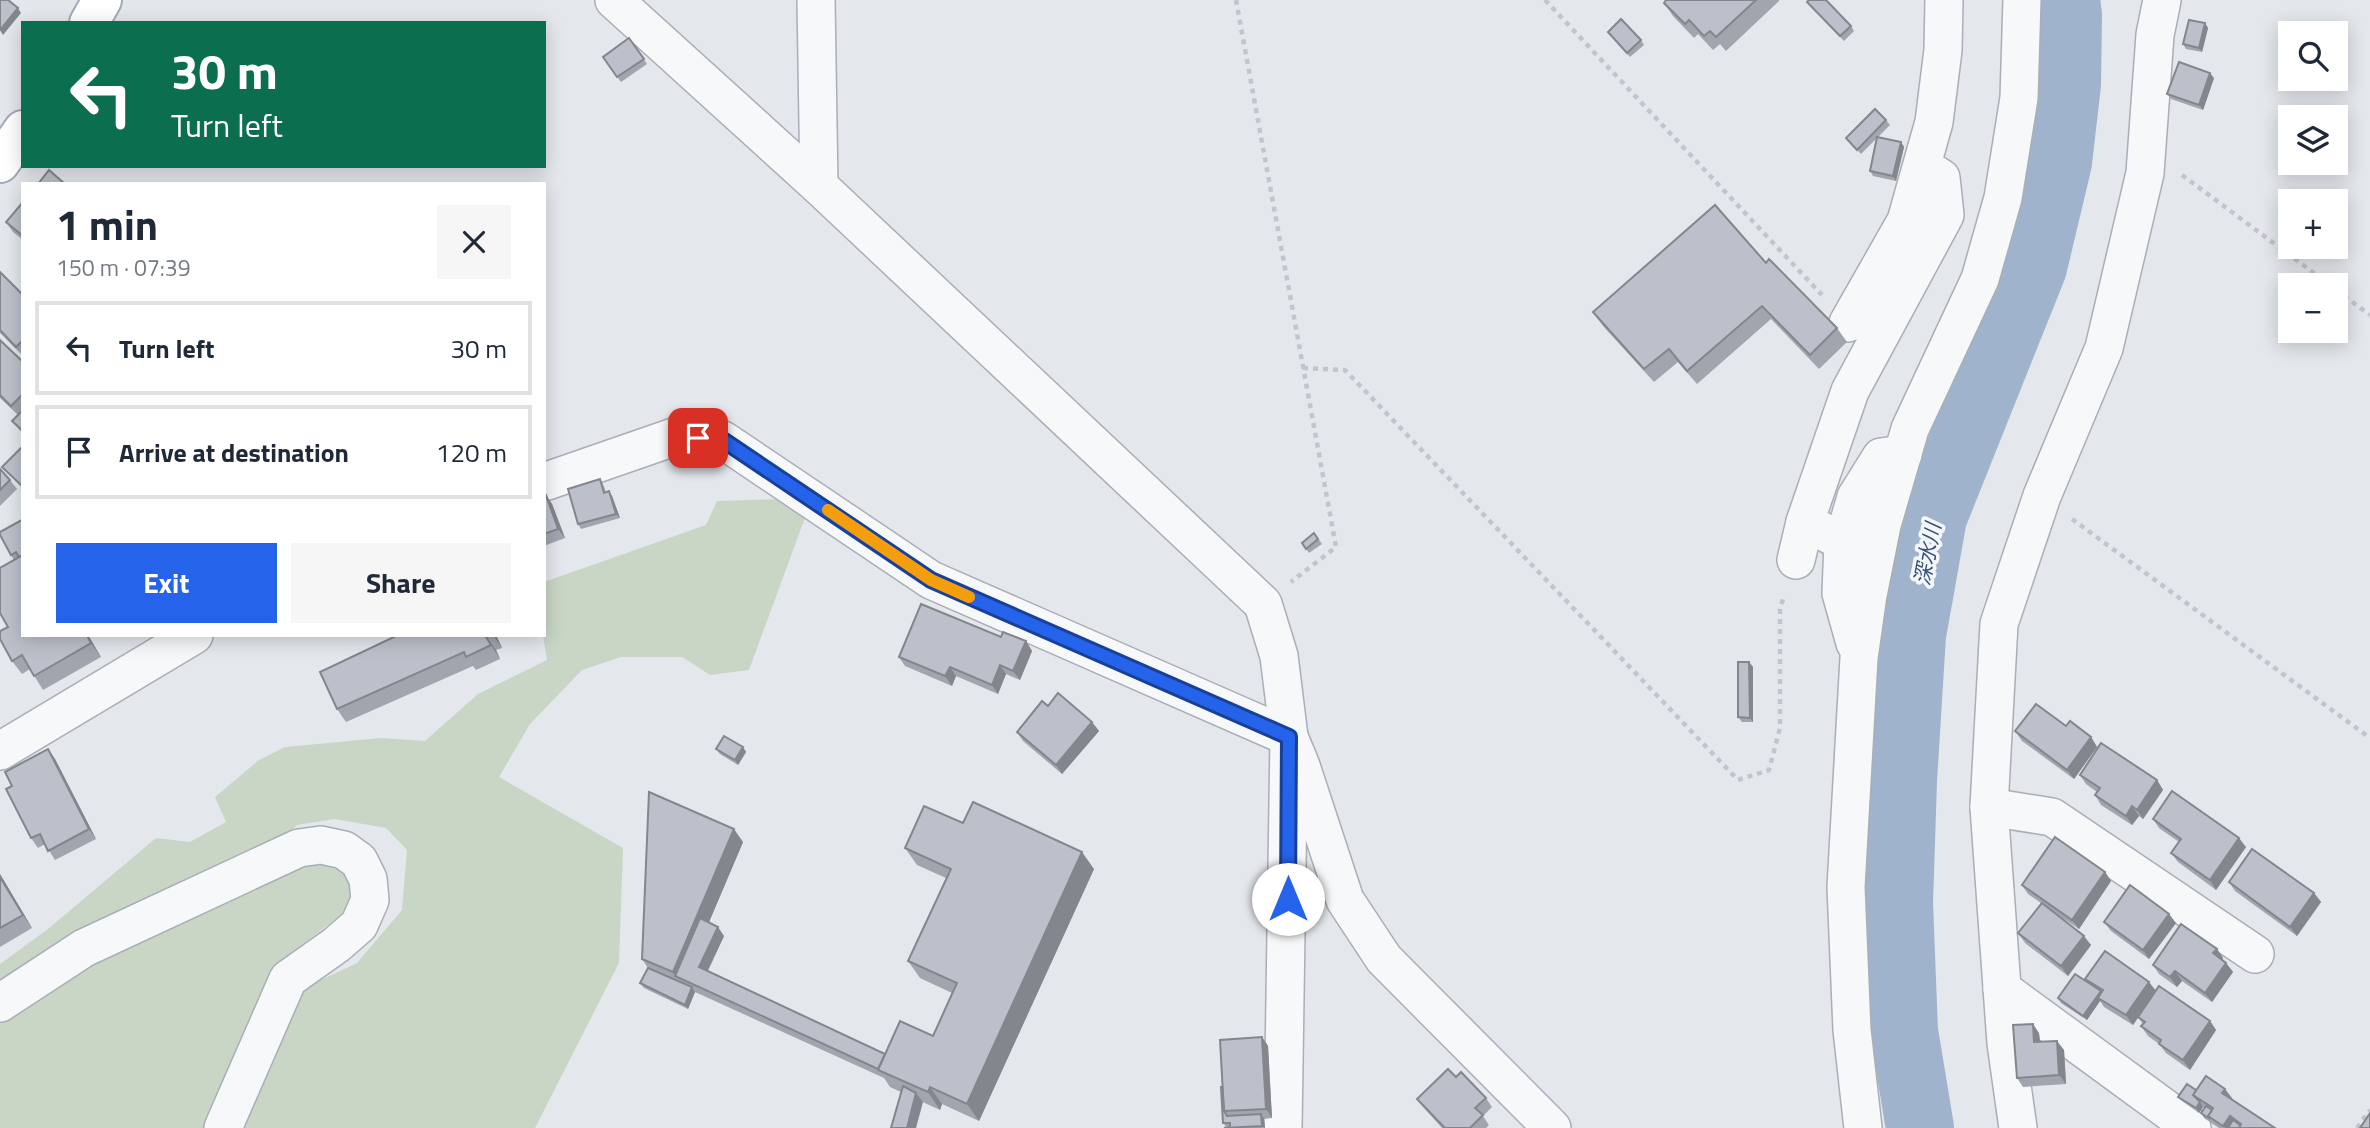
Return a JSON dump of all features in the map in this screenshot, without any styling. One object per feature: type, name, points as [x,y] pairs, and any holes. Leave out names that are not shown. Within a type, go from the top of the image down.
[{"type":"main road","points":[[90,21],[102,0]]},
{"type":"main road","points":[[0,163],[21,133]]},
{"type":"street","points":[[614,0],[819,187],[1263,604],[1279,656],[1289,737],[1283,1128]]},
{"type":"street","points":[[816,0],[819,187]]},
{"type":"street","points":[[1848,323],[1906,221],[1934,122],[1943,50],[1944,0]]},
{"type":"street","points":[[1863,1128],[1852,1030],[1846,887],[1859,658],[1882,525],[1910,429],[1980,279],[2003,198],[2019,98],[2022,0]]},
{"type":"street","points":[[2018,1128],[2006,1043],[1989,807],[1999,624],[2042,496],[2104,348],[2145,173],[2155,35],[2162,0]]},
{"type":"street","points":[[1796,560],[1805,522],[1850,391],[1945,215],[1941,178],[1922,166]]},
{"type":"street","points":[[546,481],[674,437],[723,440],[931,580],[1289,737],[1345,900],[1384,959],[1552,1128]]},
{"type":"street","points":[[1859,658],[1841,593],[1843,541],[1856,497],[1881,457],[1903,454]]},
{"type":"street","points":[[1805,522],[1843,541]]},
{"type":"street","points":[[0,751],[191,637]]},
{"type":"street","points":[[1989,807],[2052,817],[2255,954]]},
{"type":"street","points":[[0,1003],[84,948],[299,848],[321,845],[344,850],[359,861],[368,879],[370,901],[359,925],[337,945],[288,979],[223,1128]]},
{"type":"street","points":[[2002,989],[2192,1128]]},
{"type":"path","points":[[1236,0],[1336,547],[1263,604]]},
{"type":"path","points":[[1545,0],[1848,323]]},
{"type":"path","points":[[2145,173],[2179,173],[2314,273]]},
{"type":"path","points":[[2348,299],[2370,315]]},
{"type":"path","points":[[1304,368],[1345,370],[1738,780],[1769,770],[1780,727],[1780,609],[1796,560]]},
{"type":"path","points":[[2042,496],[2370,738]]},
{"type":"path","points":[[2357,1128],[2370,1110]]},
{"type":"green space","points":[[783,499],[806,515],[749,670],[710,675],[682,657],[621,657],[582,670],[530,724],[499,777],[623,848],[619,963],[535,1128],[240,1128],[304,988],[357,963],[402,910],[407,850],[386,828],[335,819],[297,825],[273,849],[0,988],[0,964],[48,929],[156,838],[190,842],[226,822],[215,797],[259,760],[285,747],[381,738],[425,741],[478,694],[547,660],[543,637],[546,637],[546,581],[706,525],[717,501]]},
{"type":"green space","points":[[312,857],[337,867],[354,883],[346,911],[285,958],[213,1128],[0,1128],[0,1012],[89,957]]},
{"type":"building","points":[[0,0],[8,0],[18,8],[0,30]]},
{"type":"building","points":[[1666,0],[1756,0],[1716,37],[1710,31],[1704,36],[1689,20],[1685,24],[1664,3]]},
{"type":"building","points":[[1826,0],[1851,26],[1840,36],[1807,2]]},
{"type":"building","points":[[1621,19],[1641,40],[1627,53],[1608,32]]},
{"type":"building","points":[[2189,20],[2205,23],[2199,48],[2183,44]]},
{"type":"building","points":[[629,38],[644,59],[617,77],[603,57]]},
{"type":"building","points":[[2179,62],[2210,73],[2199,105],[2167,94]]},
{"type":"building","points":[[1875,109],[1886,120],[1857,150],[1846,138]]},
{"type":"building","points":[[1877,137],[1901,142],[1893,176],[1870,171]]},
{"type":"building","points":[[49,170],[63,182],[40,182]]},
{"type":"building","points":[[21,204],[21,234],[6,222]]},
{"type":"building","points":[[1715,205],[1766,263],[1769,259],[1837,328],[1810,355],[1762,306],[1687,371],[1669,349],[1644,369],[1593,312]]},
{"type":"building","points":[[0,272],[21,293],[21,342],[16,347],[0,330]]},
{"type":"building","points":[[0,340],[21,360],[21,396],[11,406],[0,395]]},
{"type":"building","points":[[21,412],[21,429],[12,421]]},
{"type":"building","points":[[21,448],[21,485],[2,467]]},
{"type":"building","points":[[0,469],[10,480],[0,490]]},
{"type":"building","points":[[600,479],[604,493],[609,491],[616,514],[578,524],[568,489]]},
{"type":"building","points":[[546,495],[558,529],[546,533]]},
{"type":"building","points":[[21,521],[21,556],[16,552],[11,555],[0,532]]},
{"type":"building","points":[[1314,533],[1318,539],[1306,549],[1302,543]]},
{"type":"building","points":[[21,556],[21,637],[88,637],[91,643],[34,676],[22,655],[12,661],[0,639],[0,631],[8,627],[0,613],[0,568]]},
{"type":"building","points":[[921,604],[1001,637],[1003,632],[1026,641],[1013,671],[1000,665],[992,685],[950,667],[945,676],[899,657]]},
{"type":"building","points":[[394,637],[486,637],[491,645],[466,657],[464,652],[337,709],[320,672]]},
{"type":"building","points":[[1738,662],[1749,662],[1750,718],[1738,717]]},
{"type":"building","points":[[1058,693],[1092,722],[1056,765],[1017,732],[1042,701],[1048,706]]},
{"type":"building","points":[[2036,704],[2066,726],[2070,721],[2091,737],[2067,770],[2015,731]]},
{"type":"building","points":[[724,736],[743,747],[735,760],[716,749]]},
{"type":"building","points":[[2101,743],[2157,780],[2137,810],[2132,806],[2126,816],[2095,795],[2100,788],[2080,775]]},
{"type":"building","points":[[48,749],[89,829],[48,851],[40,834],[31,838],[6,789],[12,786],[5,772]]},
{"type":"building","points":[[2172,791],[2239,838],[2210,880],[2171,853],[2181,839],[2153,819]]},
{"type":"building","points":[[649,792],[734,829],[673,972],[642,959]]},
{"type":"building","points":[[973,802],[1082,852],[967,1104],[930,1087],[928,1092],[878,1070],[900,1021],[933,1036],[957,983],[908,961],[951,869],[905,848],[924,806],[963,823]]},
{"type":"building","points":[[2055,837],[2105,872],[2072,920],[2022,885]]},
{"type":"building","points":[[2252,849],[2314,893],[2290,927],[2229,882]]},
{"type":"building","points":[[0,877],[23,915],[0,928]]},
{"type":"building","points":[[2130,885],[2169,914],[2143,950],[2104,922]]},
{"type":"building","points":[[2042,903],[2084,936],[2061,966],[2018,933]]},
{"type":"building","points":[[700,918],[718,927],[699,967],[885,1054],[878,1069],[675,976]]},
{"type":"building","points":[[2181,924],[2217,949],[2213,953],[2226,963],[2205,993],[2175,971],[2170,977],[2153,965]]},
{"type":"building","points":[[2105,951],[2149,982],[2126,1015],[2098,998],[2103,990],[2085,979]]},
{"type":"building","points":[[648,968],[692,987],[685,1005],[640,983]]},
{"type":"building","points":[[2075,974],[2101,991],[2083,1016],[2058,998]]},
{"type":"building","points":[[2159,986],[2210,1021],[2183,1060],[2159,1044],[2161,1040],[2141,1026],[2145,1022],[2138,1017]]},
{"type":"building","points":[[2033,1024],[2034,1042],[2057,1041],[2059,1075],[2017,1078],[2013,1025]]},
{"type":"building","points":[[1262,1037],[1266,1109],[1224,1111],[1220,1040]]},
{"type":"building","points":[[1448,1069],[1456,1077],[1461,1072],[1486,1098],[1475,1108],[1483,1115],[1470,1128],[1445,1128],[1417,1099]]},
{"type":"building","points":[[2206,1076],[2225,1089],[2222,1093],[2275,1128],[2239,1128],[2241,1124],[2230,1116],[2223,1126],[2208,1116],[2213,1108],[2193,1095]]},
{"type":"building","points":[[2187,1084],[2196,1090],[2193,1095],[2200,1102],[2196,1108],[2178,1097]]},
{"type":"building","points":[[903,1086],[916,1093],[907,1128],[891,1128]]},
{"type":"building","points":[[1221,1087],[1227,1116],[1261,1114],[1262,1126],[1224,1128],[1230,1127],[1230,1123],[1223,1123]]},
{"type":"building","points":[[2206,1106],[2212,1110],[2208,1116],[2210,1119],[2201,1113]]},
{"type":"building","points":[[2370,1113],[2370,1128],[2360,1128]]},
{"type":"building","points":[[2233,1120],[2240,1125],[2239,1128],[2228,1128]]},
{"type":"waterway","name":"深水川","points":[[1920,1128],[1904,1031],[1899,903],[1912,635],[1933,517],[2033,267],[2058,162],[2067,84],[2066,0]]},
{"type":"slow traffic","points":[[828,510],[931,580],[969,597]]},
{"type":"route","points":[[698,438],[723,440],[931,580],[1289,737],[1288,899]]}]
